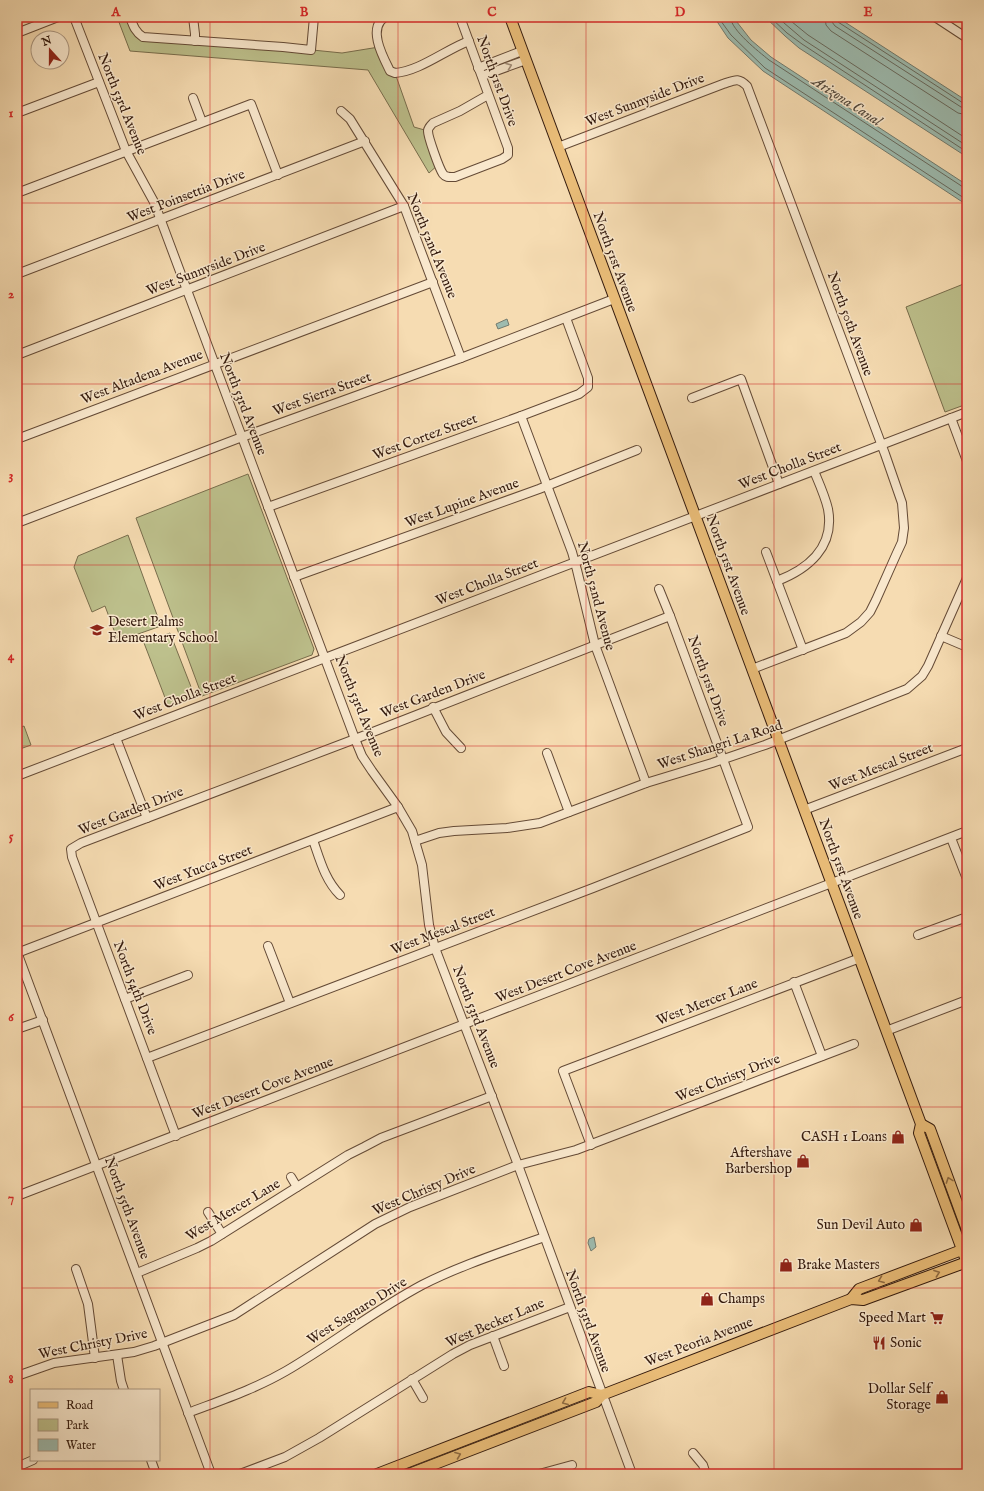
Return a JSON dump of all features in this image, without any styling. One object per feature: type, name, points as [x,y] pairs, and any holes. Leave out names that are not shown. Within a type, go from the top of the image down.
[{"type":"main road","name":"North 51st Avenue","points":[[510,17],[921,1124],[919,1133],[964,1249],[967,1262]]},
{"type":"main road","name":"North 51st Avenue","points":[[921,1124],[930,1129],[967,1230]]},
{"type":"main road","name":"West Peoria Avenue","points":[[851,1299],[860,1288],[964,1249]]},
{"type":"main road","name":"West Peoria Avenue","points":[[409,1474],[596,1402],[602,1395],[851,1299],[863,1300],[967,1262]]},
{"type":"main road","name":"West Peoria Avenue","points":[[377,1474],[589,1392],[602,1395]]},
{"type":"street","points":[[17,33],[58,17]]},
{"type":"street","name":"North 53rd Avenue","points":[[74,17],[126,151],[154,202],[362,756],[398,807],[412,831],[422,866],[429,925],[435,948],[518,1165],[632,1474]]},
{"type":"street","points":[[130,17],[135,30],[143,37],[311,50],[314,17]]},
{"type":"street","points":[[193,17],[195,41]]},
{"type":"street","points":[[385,17],[378,25],[376,33],[379,45],[390,71],[399,73],[427,62],[469,41]]},
{"type":"street","name":"North 51st Drive","points":[[460,17],[508,148],[508,154],[502,159],[455,177],[448,177],[443,174],[432,145],[428,131],[429,127],[432,123],[460,112],[488,95]]},
{"type":"street","points":[[935,17],[967,38]]},
{"type":"street","points":[[478,68],[524,55]]},
{"type":"street","points":[[482,76],[524,55]]},
{"type":"street","name":"West Sunnyside Drive","points":[[558,147],[723,84],[736,80],[742,81]]},
{"type":"street","name":"North 50th Avenue","points":[[742,81],[747,86],[881,445],[902,503],[904,517],[902,542],[870,612],[861,622],[846,633],[803,650]]},
{"type":"street","points":[[17,113],[99,82]]},
{"type":"street","points":[[193,98],[202,122]]},
{"type":"street","points":[[17,193],[251,104],[278,175]]},
{"type":"street","name":"North 52nd Avenue","points":[[341,110],[350,119],[365,141],[404,206],[461,358]]},
{"type":"street","name":"West Poinsettia Drive","points":[[17,274],[365,141]]},
{"type":"street","name":"West Sunnyside Drive","points":[[17,355],[404,206]]},
{"type":"street","name":"West Altadena Avenue","points":[[17,439],[433,282]]},
{"type":"street","name":"West Sierra Street","points":[[17,523],[242,437],[461,358],[614,299]]},
{"type":"street","name":"West Cortez Street","points":[[268,507],[579,394],[588,387],[588,378],[566,318]]},
{"type":"street","points":[[692,398],[741,380],[779,484]]},
{"type":"street","name":"West Cholla Street","points":[[17,776],[967,412]]},
{"type":"street","name":"North 52nd Avenue","points":[[521,416],[575,562],[595,645],[646,783]]},
{"type":"street","points":[[951,418],[967,461]]},
{"type":"street","name":"West Lupine Avenue","points":[[294,577],[547,486],[637,450]]},
{"type":"street","points":[[777,581],[805,567],[815,557],[827,534],[829,524],[828,510],[814,471]]},
{"type":"street","points":[[752,669],[803,650],[766,552]]},
{"type":"street","name":"West Shangri La Road","points":[[415,841],[439,833],[507,828],[540,823],[646,783],[723,760],[778,740],[907,689],[922,676],[928,666],[967,578]]},
{"type":"street","name":"North 51st Drive","points":[[659,589],[748,827]]},
{"type":"street","name":"West Garden Drive","points":[[71,849],[81,843],[355,739],[433,707],[670,616]]},
{"type":"street","points":[[941,636],[967,647]]},
{"type":"street","points":[[433,707],[446,732],[460,748]]},
{"type":"street","points":[[116,738],[147,818]]},
{"type":"street","name":"West Mescal Street","points":[[804,810],[967,748]]},
{"type":"street","points":[[547,753],[569,812]]},
{"type":"street","name":"West Yucca Street","points":[[17,952],[398,807]]},
{"type":"street","name":"West Mescal Street","points":[[147,1058],[593,888],[748,827]]},
{"type":"street","name":"West Desert Cove Avenue","points":[[17,1196],[967,831]]},
{"type":"street","points":[[951,838],[967,879]]},
{"type":"street","points":[[313,840],[331,886],[340,895]]},
{"type":"street","name":"North 54th Drive","points":[[71,849],[72,857],[96,923],[176,1136]]},
{"type":"street","points":[[918,935],[967,917]]},
{"type":"street","points":[[268,946],[290,1004]]},
{"type":"street","name":"North 55th Avenue","points":[[17,952],[211,1474]]},
{"type":"street","name":"West Mercer Lane","points":[[591,1145],[563,1071],[860,958]]},
{"type":"street","points":[[125,999],[188,975]]},
{"type":"street","points":[[794,982],[822,1056]]},
{"type":"street","points":[[886,1031],[967,1000]]},
{"type":"street","points":[[17,1029],[42,1020]]},
{"type":"street","name":"West Christy Drive","points":[[17,1376],[54,1363],[134,1352],[162,1343],[234,1315],[375,1224],[417,1204],[518,1165],[591,1145],[854,1044]]},
{"type":"street","name":"West Mercer Lane","points":[[136,1272],[197,1248],[222,1234],[348,1154],[381,1138],[492,1096]]},
{"type":"street","name":"West Mercer Lane","points":[[291,1177],[297,1187]]},
{"type":"street","points":[[208,1212],[222,1234]]},
{"type":"street","name":"West Saguaro Drive","points":[[188,1413],[241,1394],[265,1382],[435,1279],[544,1237]]},
{"type":"street","points":[[76,1269],[88,1304],[95,1358]]},
{"type":"street","name":"West Becker Lane","points":[[240,1474],[285,1457],[470,1345],[570,1307]]},
{"type":"street","points":[[493,1336],[504,1366]]},
{"type":"street","points":[[117,1355],[124,1389]]},
{"type":"street","points":[[412,1379],[424,1398]]},
{"type":"street","points":[[340,1425],[345,1433]]},
{"type":"street","points":[[693,1453],[703,1465],[706,1474]]},
{"type":"street","points":[[17,1467],[31,1461]]},
{"type":"street","points":[[151,1461],[156,1474]]},
{"type":"street","points":[[405,1463],[409,1474]]},
{"type":"street","points":[[539,1474],[572,1465]]},
{"type":"green space","points":[[117,17],[130,17],[138,34],[342,53],[379,47],[395,73],[414,127],[428,131],[439,164],[429,173],[368,70],[130,51]]},
{"type":"green space","points":[[264,17],[314,17],[313,21]]},
{"type":"green space","points":[[967,281],[967,404],[945,412],[906,307],[961,285]]},
{"type":"green space","points":[[248,474],[314,649],[312,655],[202,696],[136,518]]},
{"type":"green space","points":[[128,535],[161,626],[118,641],[105,606],[92,612],[74,567],[78,556]]},
{"type":"green space","points":[[170,633],[195,697],[169,708],[144,643]]},
{"type":"green space","points":[[24,726],[31,745],[20,749],[17,745],[17,729]]},
{"type":"water","points":[[714,17],[733,17],[751,40],[771,57],[967,185],[967,205],[763,71],[728,38]]},
{"type":"water","points":[[765,17],[837,17],[967,101],[967,157],[799,48]]},
{"type":"water","points":[[507,319],[509,325],[498,329],[496,324]]},
{"type":"water","points":[[594,1237],[596,1247],[591,1251],[588,1243],[589,1239]]},
{"type":"place","name":"Desert Palms Elementary School","points":[[97,630]]},
{"type":"place","name":"CASH 1 Loans","points":[[898,1137]]},
{"type":"place","name":"Aftershave Barbershop","points":[[803,1161]]},
{"type":"place","name":"Sun Devil Auto","points":[[916,1225]]},
{"type":"place","name":"Brake Masters","points":[[786,1265]]},
{"type":"place","name":"Champs","points":[[707,1299]]},
{"type":"place","name":"Speed Mart","points":[[937,1318]]},
{"type":"place","name":"Sonic","points":[[879,1343]]},
{"type":"place","name":"Dollar Self Storage","points":[[942,1397]]},
{"type":"water label","name":"Arizona Canal","points":[[847,101]]}]
